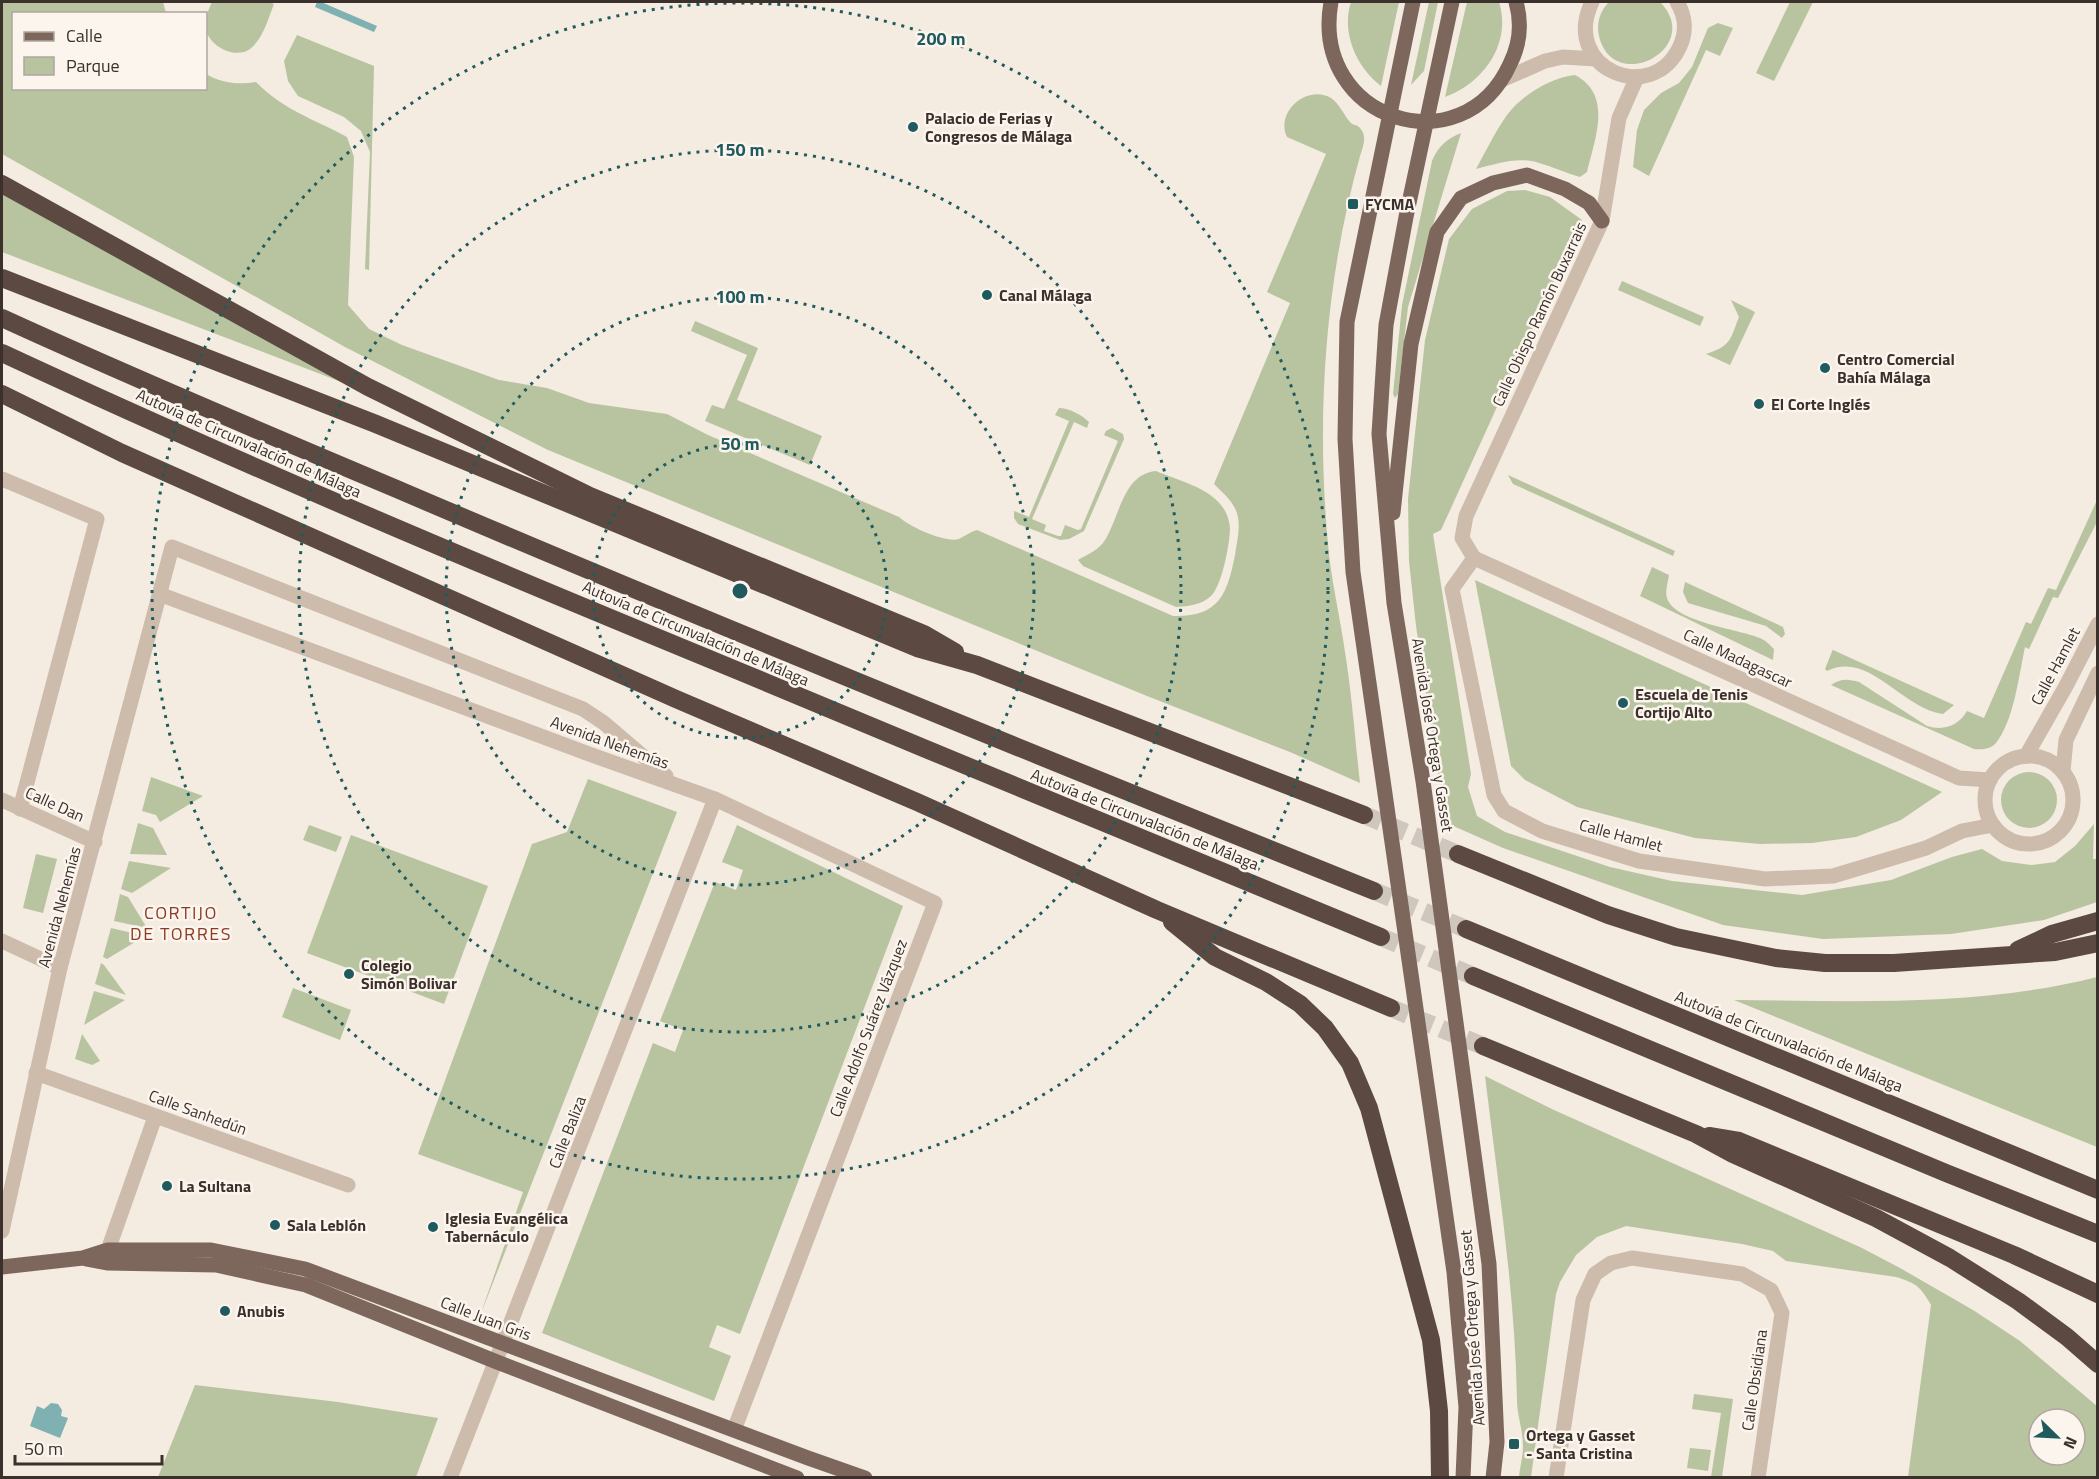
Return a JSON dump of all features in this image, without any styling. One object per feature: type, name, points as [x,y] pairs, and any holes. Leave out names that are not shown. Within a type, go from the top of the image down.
[{"type":"highway","points":[[2,184],[368,387],[590,496],[924,634],[977,665]]},
{"type":"highway","points":[[2,278],[387,429],[917,648],[977,665],[1364,815]]},
{"type":"highway","name":"Autovía de Circunvalación de Málaga","points":[[2,318],[102,364],[614,582],[865,686],[1374,891]]},
{"type":"highway","name":"Autovía de Circunvalación de Málaga","points":[[2,353],[83,391],[383,522],[1381,937]]},
{"type":"highway","points":[[2,394],[165,472],[665,694],[917,802],[1156,910],[1391,1008]]},
{"type":"highway","points":[[1458,854],[1619,919],[1676,937],[1776,958],[1825,963],[1894,963],[2055,952],[2097,943]]},
{"type":"highway","points":[[1156,910],[1215,957],[1266,982],[1300,1005],[1325,1028],[1350,1063],[1368,1108],[1431,1340],[1439,1412],[1440,1478]]},
{"type":"highway","points":[[2010,954],[2052,934],[2097,921]]},
{"type":"highway","name":"Autovía de Circunvalación de Málaga","points":[[1466,929],[2097,1190]]},
{"type":"highway","points":[[1473,976],[2097,1234]]},
{"type":"highway","points":[[1483,1046],[1696,1134],[1733,1154],[1876,1218],[1950,1258],[2018,1301],[2067,1337],[2097,1364]]},
{"type":"highway","points":[[1696,1134],[1738,1141],[2014,1255],[2097,1294]]},
{"type":"main road","points":[[1331,2],[1328,22],[1331,50],[1342,75],[1357,94],[1370,105],[1389,115],[1407,120],[1426,121],[1447,118],[1468,111],[1486,99],[1503,79],[1517,49],[1520,17],[1516,2]]},
{"type":"main road","name":"Avenida José Ortega y Gasset","points":[[1413,2],[1347,322],[1345,439],[1353,572],[1454,1272],[1466,1407],[1463,1478]]},
{"type":"main road","name":"Avenida José Ortega y Gasset","points":[[1452,2],[1386,325],[1379,434],[1394,603],[1423,781],[1489,1264],[1497,1442],[1492,1478]]},
{"type":"main road","points":[[1390,540],[1412,344],[1437,232],[1461,198],[1493,183],[1527,176],[1565,189],[1588,203],[1602,221]]},
{"type":"main road","name":"Calle Juan Gris","points":[[2,1268],[83,1258],[212,1250],[305,1269],[865,1478]]},
{"type":"main road","name":"Calle Juan Gris","points":[[108,1256],[216,1265],[306,1285],[797,1478]]},
{"type":"street","points":[[1592,2],[1586,14],[1584,31],[1588,47],[1596,59],[1614,73],[1637,77],[1652,74],[1666,66],[1676,54],[1683,40],[1684,24],[1681,2]]},
{"type":"street","points":[[1503,79],[1545,61],[1563,57],[1596,59]]},
{"type":"street","name":"Calle Obispo Ramón Buxarrais","points":[[1474,558],[1462,538],[1466,516],[1602,221],[1619,118],[1637,77]]},
{"type":"street","points":[[2,479],[96,519],[20,809]]},
{"type":"street","name":"Avenida Nehemías","points":[[2,1231],[60,968],[172,547],[583,709],[604,723],[678,785]]},
{"type":"street","name":"Calle Madagascar","points":[[1474,558],[1959,778],[1990,780]]},
{"type":"street","name":"Calle Hamlet","points":[[1474,558],[1452,589],[1494,795],[1504,811],[1542,831],[1639,861],[1765,879],[1833,876],[1926,848],[1962,831],[1993,825]]},
{"type":"street","name":"Avenida Nehemías","points":[[159,594],[678,785]]},
{"type":"street","name":"Calle Hamlet","points":[[2026,756],[2066,686],[2097,624]]},
{"type":"street","points":[[2063,771],[2066,740],[2097,673]]},
{"type":"street","points":[[2026,756],[2049,760],[2063,771],[2070,782],[2073,795],[2073,808],[2061,831],[2050,839],[2032,843],[2013,841],[2002,834],[1993,825],[1986,811],[1985,795],[1990,780],[2000,767],[2015,758],[2026,756]]},
{"type":"street","name":"Calle Adolfo Suárez Vázquez","points":[[678,785],[716,799],[935,903],[734,1431]]},
{"type":"street","name":"Calle Baliza","points":[[450,1478],[716,799]]},
{"type":"street","name":"Calle Dan","points":[[2,800],[95,842]]},
{"type":"street","points":[[2,941],[60,968]]},
{"type":"street","name":"Calle Sanhedún","points":[[36,1072],[348,1185]]},
{"type":"street","points":[[108,1256],[155,1116]]},
{"type":"street","name":"Calle Obsidiana","points":[[1556,1478],[1583,1300],[1595,1274],[1611,1263],[1632,1258],[1742,1274],[1771,1290],[1782,1313],[1758,1478]]},
{"type":"green space","points":[[2,2],[163,2],[166,12],[12,12],[12,90],[207,90],[207,74],[230,83],[256,82],[288,107],[347,137],[354,157],[348,305],[369,329],[402,345],[499,380],[547,388],[589,403],[667,414],[708,435],[899,517],[928,533],[953,540],[977,530],[1173,616],[1201,613],[1211,608],[1224,592],[1228,582],[1238,539],[1238,518],[1233,505],[1214,484],[1290,303],[1267,292],[1326,154],[1287,137],[1284,128],[1285,118],[1289,110],[1303,98],[1322,95],[1331,98],[1351,123],[1362,130],[1364,137],[1348,203],[1331,300],[1326,348],[1323,447],[1329,558],[1352,701],[1360,783],[1290,752],[1147,696],[548,450],[345,347],[2,154]]},
{"type":"green space","points":[[212,2],[268,2],[274,4],[265,28],[255,45],[238,53],[225,50],[210,38],[207,33],[208,13]]},
{"type":"green space","points":[[1351,2],[1399,2],[1381,86],[1364,69],[1353,48],[1348,25]]},
{"type":"green space","points":[[1429,2],[1438,2],[1424,71],[1411,85]]},
{"type":"green space","points":[[1467,2],[1499,2],[1502,18],[1498,47],[1482,72],[1459,91],[1445,97]]},
{"type":"green space","points":[[1609,2],[1660,2],[1671,19],[1671,35],[1664,49],[1652,59],[1636,64],[1621,62],[1607,54],[1599,36],[1598,22],[1603,9]]},
{"type":"green space","points":[[1790,2],[1813,2],[1774,81],[1756,73]]},
{"type":"green space","points":[[1718,23],[1733,28],[1720,56],[1706,50],[1649,176],[1633,167],[1637,130],[1644,110],[1661,93],[1679,83],[1692,67],[1708,28]]},
{"type":"green space","points":[[297,35],[374,66],[369,270],[365,269],[370,152],[361,131],[344,117],[298,96],[288,81],[284,61]]},
{"type":"green space","points":[[1575,75],[1587,84],[1598,106],[1597,132],[1587,172],[1580,177],[1524,160],[1476,169],[1503,121],[1520,101],[1556,79]]},
{"type":"green space","points":[[1461,133],[1408,307],[1398,394],[1395,398],[1393,394],[1402,305],[1432,161],[1444,144]]},
{"type":"green space","points":[[1525,190],[1550,197],[1582,220],[1441,530],[1433,534],[1471,774],[1468,787],[1477,816],[1505,832],[1610,867],[1672,881],[1802,895],[1891,880],[1952,857],[1982,849],[2002,861],[2031,865],[2055,862],[2075,846],[2094,824],[2093,859],[2097,859],[2097,902],[2044,920],[1951,934],[1823,939],[1723,925],[1503,848],[1449,824],[1439,780],[1416,626],[1409,561],[1408,499],[1425,340],[1449,239],[1472,209],[1507,191]]},
{"type":"green space","points":[[2,192],[349,385],[2,252]]},
{"type":"green space","points":[[1622,281],[1704,317],[1700,326],[1618,290]]},
{"type":"green space","points":[[1731,300],[1755,312],[1730,365],[1706,354],[1725,345],[1731,337],[1739,317]]},
{"type":"green space","points":[[695,321],[758,348],[737,400],[822,436],[810,465],[705,421],[712,405],[724,409],[747,355],[691,331]]},
{"type":"green space","points":[[1059,408],[1075,412],[1089,422],[1087,428],[1074,422],[1032,519],[1046,525],[1044,531],[1061,536],[1065,525],[1081,529],[1118,441],[1104,435],[1112,428],[1123,434],[1124,439],[1084,531],[1069,539],[1060,540],[1018,524],[1014,518],[1014,511],[1029,517],[1069,421],[1055,415]]},
{"type":"green space","points":[[1156,471],[1208,493],[1221,505],[1228,517],[1229,537],[1222,575],[1211,596],[1199,603],[1176,607],[1083,566],[1078,560],[1093,552],[1103,543],[1129,488],[1136,480]]},
{"type":"green space","points":[[1508,475],[1675,551],[1673,556],[1513,484]]},
{"type":"green space","points":[[2097,500],[2097,522],[2058,598],[2053,597],[2029,649],[2025,647],[2012,710],[2002,733],[1992,747],[1974,749],[1831,685],[1845,680],[1859,682],[1927,726],[1939,728],[1950,726],[1955,724],[1967,711],[1984,718],[2026,622],[2031,624],[2048,588],[2056,590]]},
{"type":"green space","points":[[1652,567],[1669,575],[1666,595],[1672,606],[1681,613],[1708,624],[1762,639],[1774,649],[1773,660],[1640,596]]},
{"type":"green space","name":"Escuela de Tenis Cortijo Alto","points":[[1475,580],[1942,792],[1901,820],[1856,837],[1812,843],[1760,844],[1695,838],[1577,807],[1525,780],[1511,766]]},
{"type":"green space","points":[[1685,582],[1783,627],[1785,634],[1782,638],[1766,626],[1688,603],[1683,592]]},
{"type":"green space","points":[[1833,649],[1954,705],[1943,714],[1928,710],[1871,674],[1857,668],[1842,667],[1827,671],[1825,669]]},
{"type":"green space","points":[[2024,772],[2034,772],[2049,780],[2055,789],[2057,800],[2055,811],[2049,820],[2034,828],[2024,828],[2013,823],[2006,816],[2001,805],[2001,795],[2006,784],[2013,777]]},
{"type":"green space","points":[[151,777],[203,796],[160,822],[156,815],[142,811]]},
{"type":"green space","points":[[588,779],[677,812],[480,1316],[523,1192],[418,1154],[532,844],[567,832]]},
{"type":"green space","points":[[138,823],[153,828],[167,855],[130,854]]},
{"type":"green space","points":[[309,825],[342,837],[336,852],[303,840]]},
{"type":"green space","points":[[737,825],[903,906],[740,1334],[717,1325],[709,1347],[731,1356],[714,1401],[542,1333],[653,1043],[675,1052],[683,1030],[660,1021],[715,882],[736,890],[743,870],[722,862]]},
{"type":"green space","points":[[351,835],[488,886],[444,1004],[307,953]]},
{"type":"green space","points":[[36,854],[57,859],[43,913],[23,908]]},
{"type":"green space","points":[[129,861],[171,868],[132,893],[121,889]]},
{"type":"green space","points":[[120,894],[128,897],[147,928],[114,921]]},
{"type":"green space","points":[[111,928],[145,936],[107,959],[103,957]]},
{"type":"green space","points":[[101,963],[104,965],[126,995],[95,984]]},
{"type":"green space","points":[[2097,977],[2097,1147],[1734,1000],[1871,1001],[1962,998],[2052,987]]},
{"type":"green space","points":[[293,988],[351,1010],[340,1040],[282,1017]]},
{"type":"green space","points":[[94,991],[125,1000],[84,1025]]},
{"type":"green space","points":[[82,1034],[100,1061],[92,1065],[75,1059]]},
{"type":"green space","points":[[1485,1076],[1554,1110],[1862,1248],[1973,1310],[2020,1341],[2097,1406],[2097,1477],[1908,1477],[1931,1305],[1917,1286],[1896,1277],[1786,1261],[1773,1251],[1742,1244],[1626,1226],[1597,1237],[1576,1255],[1560,1282],[1556,1294],[1531,1477],[1519,1477],[1523,1446],[1517,1406],[1516,1359],[1505,1238]]},
{"type":"green space","points":[[195,1385],[338,1402],[438,1418],[416,1477],[158,1477]]},
{"type":"green space","points":[[1694,1394],[1733,1399],[1722,1477],[1711,1477],[1721,1413],[1692,1409]]},
{"type":"green space","points":[[1690,1448],[1711,1450],[1708,1471],[1687,1468]]},
{"type":"water","points":[[317,2],[377,26],[374,32],[315,7]]},
{"type":"water","points":[[51,1403],[58,1404],[62,1410],[61,1416],[68,1418],[60,1438],[30,1426],[37,1406],[44,1409]]},
{"type":"tunnel","points":[[1364,815],[1458,854]]},
{"type":"tunnel","points":[[1374,891],[1466,929]]},
{"type":"tunnel","points":[[1381,937],[1473,976]]},
{"type":"tunnel","points":[[1391,1008],[1483,1046]]},
{"type":"place","name":"Palacio de Ferias y Congresos de Málaga","points":[[913,127]]},
{"type":"place","name":"FYCMA","points":[[1353,204]]},
{"type":"place","name":"Canal Málaga","points":[[987,295]]},
{"type":"place","name":"Centro Comercial Bahía Málaga","points":[[1825,368]]},
{"type":"place","name":"El Corte Inglés","points":[[1759,404]]},
{"type":"place","name":"Escuela de Tenis Cortijo Alto","points":[[1623,703]]},
{"type":"place","name":"Colegio Simón Bolivar","points":[[349,974]]},
{"type":"place","name":"La Sultana","points":[[167,1186]]},
{"type":"place","name":"Sala Leblón","points":[[275,1225]]},
{"type":"place","name":"Iglesia Evangélica Tabernáculo","points":[[433,1227]]},
{"type":"place","name":"Anubis","points":[[225,1311]]},
{"type":"place","name":"Ortega y Gasset - Santa Cristina","points":[[1514,1444]]},
{"type":"district","name":"CORTIJO DE TORRES","points":[[181,922]]}]
